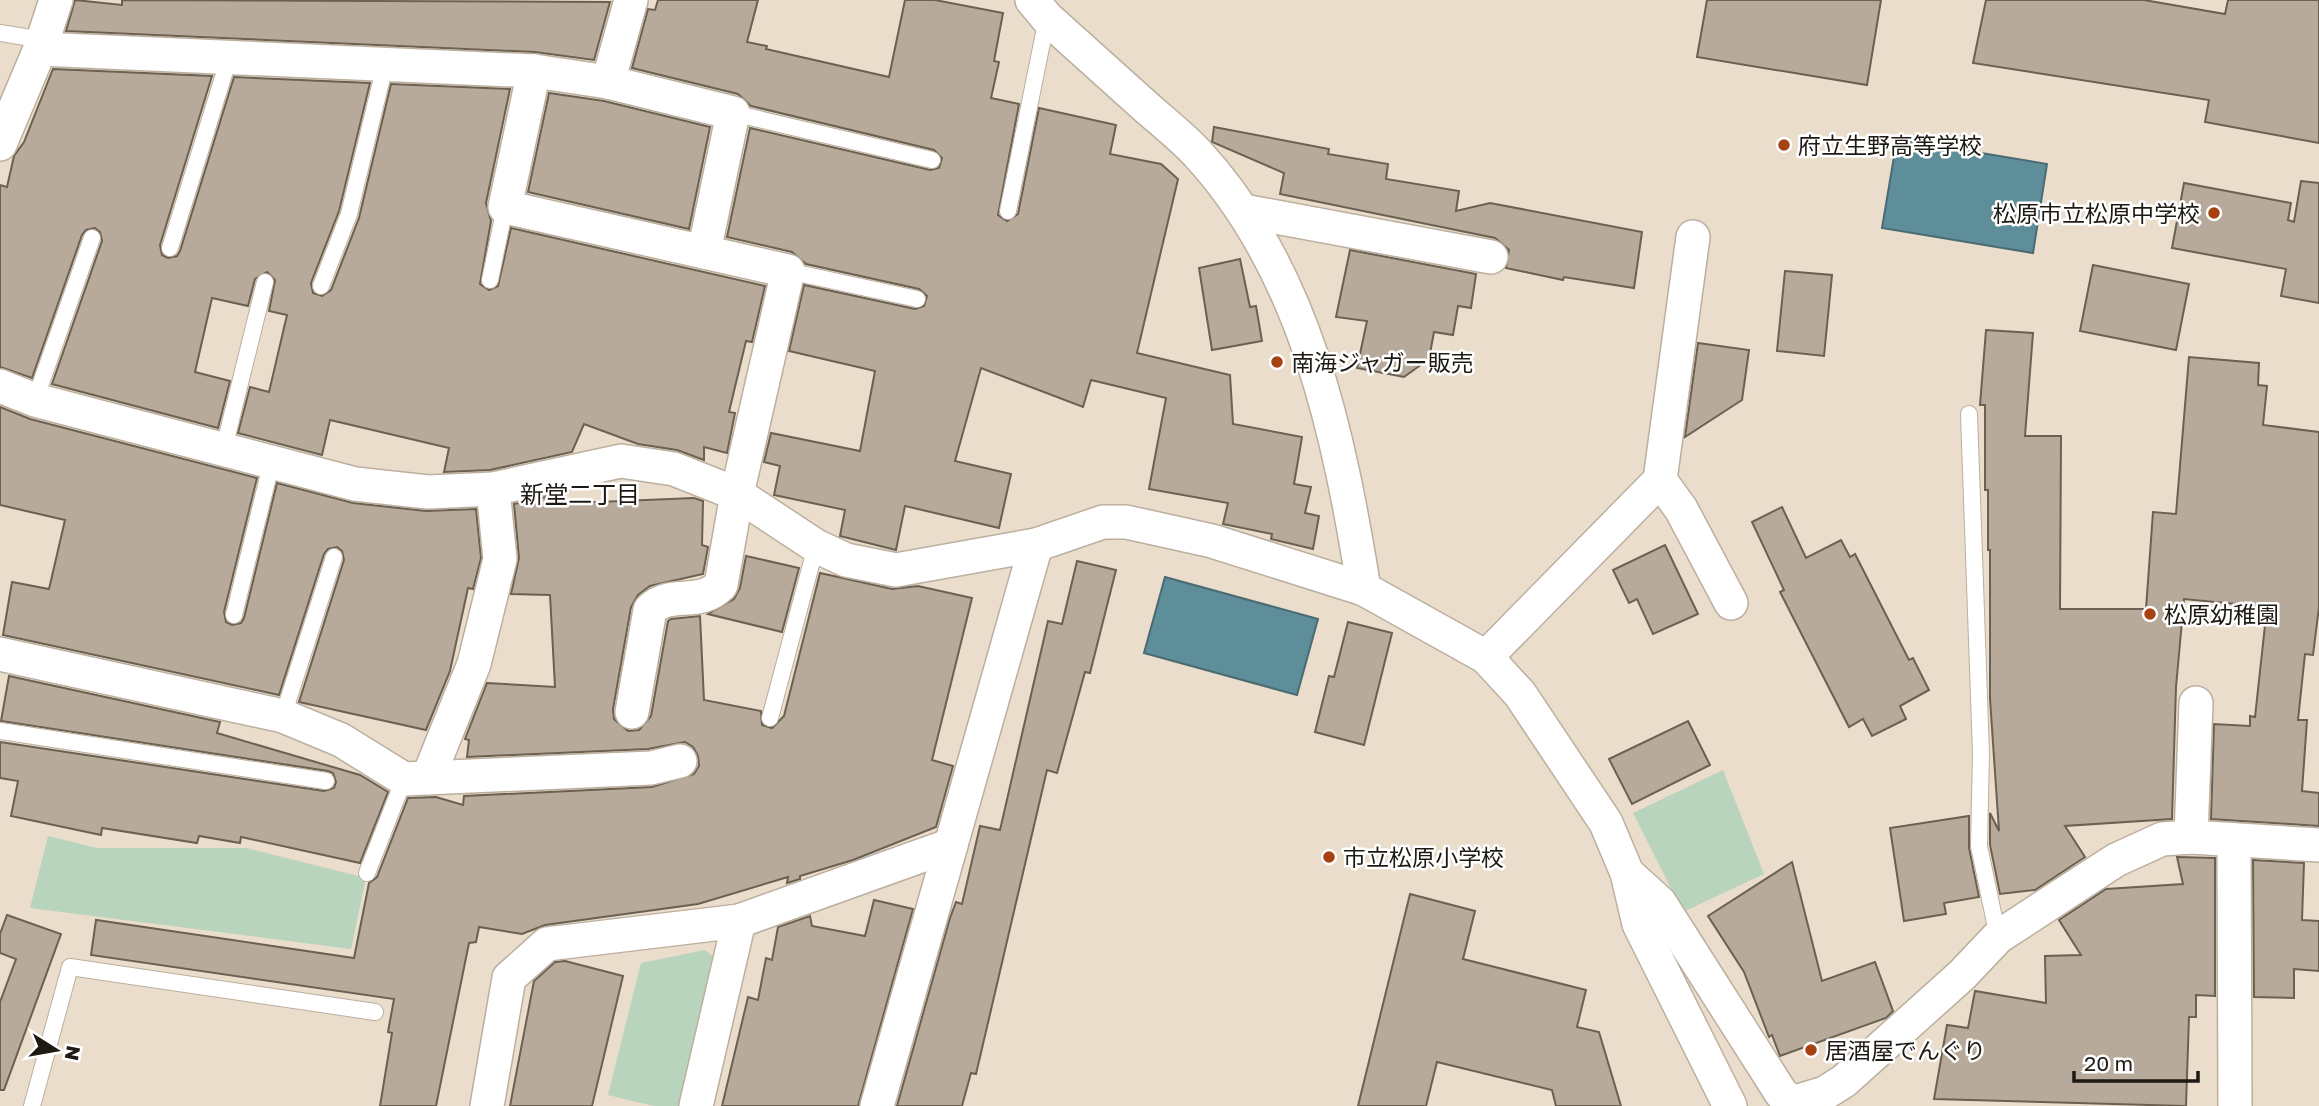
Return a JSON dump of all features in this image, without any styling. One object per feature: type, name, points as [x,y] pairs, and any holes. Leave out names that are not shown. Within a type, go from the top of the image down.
[{"type":"street","points":[[0,144],[41,45],[56,0]]},
{"type":"street","points":[[608,82],[631,0]]},
{"type":"street","points":[[1039,9],[1196,152],[1244,211],[1275,263],[1307,343],[1335,440],[1364,589]]},
{"type":"street","points":[[41,45],[229,58],[534,71],[608,82],[733,113],[704,252]]},
{"type":"street","points":[[534,71],[505,207],[788,271],[737,494],[721,585],[705,597],[663,600],[650,610],[632,712]]},
{"type":"street","points":[[1244,211],[1491,257]]},
{"type":"street","points":[[1486,657],[1660,480],[1693,237]]},
{"type":"street","points":[[0,386],[35,400],[224,447],[355,484],[428,492],[493,489],[621,461],[674,469],[737,494],[816,546],[846,560],[896,570],[1036,545],[1103,522],[1126,522],[1212,541],[1364,589],[1486,657],[1520,694],[1606,823],[1627,873],[1639,925],[1730,1106]]},
{"type":"street","points":[[1660,480],[1681,509],[1731,603]]},
{"type":"street","points":[[416,778],[474,664],[500,559],[493,489]]},
{"type":"street","points":[[877,1106],[1036,545]]},
{"type":"street","points":[[0,654],[284,716],[341,740],[416,778],[641,769],[680,761]]},
{"type":"street","points":[[2191,837],[2196,703]]},
{"type":"street","points":[[1627,873],[1660,902],[1781,1093],[1792,1103],[1825,1093],[1844,1081],[1962,975],[1998,937],[2116,860],[2162,839],[2191,837],[2319,845]]},
{"type":"street","points":[[2234,840],[2235,1106]]},
{"type":"street","points":[[486,1106],[509,978],[547,944],[739,921],[951,845]]},
{"type":"street","points":[[696,1106],[739,921]]},
{"type":"lane","points":[[1008,211],[1039,9]]},
{"type":"lane","points":[[0,33],[41,45]]},
{"type":"lane","points":[[170,248],[229,58]]},
{"type":"lane","points":[[321,286],[349,214],[385,65]]},
{"type":"lane","points":[[733,113],[932,160]]},
{"type":"lane","points":[[490,280],[505,207]]},
{"type":"lane","points":[[35,400],[92,238]]},
{"type":"lane","points":[[788,271],[916,299]]},
{"type":"lane","points":[[224,447],[265,282]]},
{"type":"lane","points":[[1969,414],[1982,752],[1979,846],[1998,937]]},
{"type":"lane","points":[[234,615],[272,461]]},
{"type":"lane","points":[[770,718],[816,546]]},
{"type":"lane","points":[[284,716],[334,557]]},
{"type":"lane","points":[[0,731],[326,781]]},
{"type":"lane","points":[[367,873],[416,778]]},
{"type":"lane","points":[[32,1106],[70,967],[375,1012]]},
{"type":"green space","points":[[1723,770],[1764,874],[1683,912],[1633,813]]},
{"type":"green space","points":[[48,836],[97,848],[246,848],[366,878],[351,949],[30,908]]},
{"type":"green space","points":[[705,950],[718,961],[678,1106],[654,1106],[608,1095],[641,963]]},
{"type":"water","points":[[1897,139],[2047,164],[2033,253],[1882,228]]},
{"type":"water","points":[[1165,577],[1318,619],[1297,695],[1144,653]]},
{"type":"building","points":[[75,0],[122,5],[122,0],[610,2],[594,60],[535,52],[66,31]]},
{"type":"building","points":[[658,0],[758,0],[747,42],[767,46],[766,49],[889,77],[905,0],[935,0],[1003,13],[994,61],[999,62],[991,98],[1019,104],[998,215],[1007,221],[1018,214],[1039,108],[1116,125],[1110,154],[1161,164],[1178,179],[1137,353],[1230,375],[1233,424],[1302,437],[1294,484],[1311,487],[1305,513],[1319,516],[1313,549],[1271,539],[1272,534],[1223,524],[1228,503],[1149,489],[1166,398],[1091,380],[1083,407],[981,368],[955,461],[1011,474],[999,528],[905,506],[896,550],[840,536],[845,510],[774,495],[780,466],[764,462],[771,433],[860,451],[875,371],[789,351],[804,285],[915,309],[924,306],[927,296],[919,289],[806,264],[792,252],[727,237],[750,128],[930,170],[939,168],[942,158],[934,150],[751,106],[738,94],[632,68],[648,9],[655,10]]},
{"type":"building","points":[[1707,0],[1881,0],[1867,85],[1697,57]]},
{"type":"building","points":[[1986,0],[2144,0],[2225,14],[2228,0],[2319,0],[2319,143],[2205,122],[2209,100],[1973,63]]},
{"type":"building","points":[[53,69],[212,76],[160,245],[162,255],[168,258],[177,256],[180,251],[234,77],[370,83],[339,211],[311,283],[313,293],[322,296],[331,290],[359,218],[391,84],[510,89],[486,203],[491,221],[480,284],[489,290],[498,286],[511,228],[765,286],[752,342],[746,341],[729,412],[735,413],[727,453],[704,447],[704,460],[677,450],[638,444],[584,424],[572,452],[490,470],[444,472],[449,448],[330,420],[322,455],[238,433],[250,387],[269,392],[287,315],[269,311],[275,280],[267,272],[255,279],[248,306],[212,298],[195,372],[230,381],[218,428],[52,384],[102,241],[100,232],[95,228],[86,230],[82,235],[32,378],[0,367],[0,185],[7,187],[14,156],[24,142]]},
{"type":"building","points":[[549,93],[604,101],[710,127],[689,229],[528,192]]},
{"type":"building","points":[[1214,127],[1329,149],[1328,154],[1388,164],[1386,179],[1459,191],[1456,211],[1490,203],[1642,232],[1634,288],[1564,277],[1563,280],[1506,268],[1509,250],[1495,238],[1280,194],[1284,173],[1212,142]]},
{"type":"building","points":[[2301,181],[2319,183],[2319,303],[2281,296],[2286,269],[2172,248],[2184,183],[2291,203],[2288,220],[2294,222]]},
{"type":"building","points":[[1350,250],[1476,274],[1471,308],[1458,306],[1453,335],[1434,332],[1429,359],[1404,377],[1357,368],[1367,321],[1336,317]]},
{"type":"building","points":[[1240,259],[1250,307],[1256,306],[1262,341],[1212,350],[1199,268]]},
{"type":"building","points":[[2093,265],[2189,284],[2176,350],[2080,331]]},
{"type":"building","points":[[1785,271],[1832,275],[1824,356],[1777,351]]},
{"type":"building","points":[[1986,330],[2033,333],[2025,436],[2061,436],[2060,609],[2146,609],[2153,512],[2176,514],[2189,357],[2259,363],[2258,385],[2267,386],[2263,425],[2319,432],[2319,607],[2313,655],[2305,654],[2298,720],[2307,720],[2302,791],[2319,793],[2319,826],[2211,819],[2214,724],[2250,726],[2250,716],[2255,717],[2267,607],[2184,599],[2176,687],[2172,819],[2065,826],[2085,857],[2035,890],[2000,894],[1990,845],[1990,813],[1999,831],[1990,699],[1990,550],[1988,490],[1985,490],[1985,405],[1980,405]]},
{"type":"building","points":[[1698,343],[1749,350],[1742,400],[1685,437]]},
{"type":"building","points":[[0,407],[30,419],[257,478],[224,612],[226,622],[232,625],[241,623],[244,618],[277,483],[353,503],[426,511],[476,509],[481,558],[473,589],[468,588],[450,671],[426,730],[299,702],[344,560],[342,551],[337,547],[328,549],[324,554],[279,695],[3,635],[12,582],[49,589],[65,520],[0,505]]},
{"type":"building","points":[[554,495],[550,504],[694,498],[703,501],[702,545],[708,547],[703,574],[650,586],[638,595],[631,607],[613,709],[614,719],[628,731],[639,730],[651,716],[668,621],[671,619],[700,616],[704,700],[761,711],[762,725],[772,728],[784,716],[820,573],[892,589],[918,586],[972,598],[932,760],[953,766],[936,827],[853,860],[800,876],[800,879],[787,883],[788,877],[698,904],[545,925],[522,934],[479,927],[476,942],[469,943],[436,1106],[380,1106],[392,1033],[388,1032],[394,999],[91,955],[96,920],[354,958],[369,883],[377,877],[408,798],[436,797],[463,805],[464,796],[652,787],[694,774],[699,766],[698,756],[693,747],[685,742],[648,749],[467,757],[469,740],[465,739],[487,683],[555,687],[550,595],[511,594],[519,558],[514,504]]},
{"type":"building","points":[[1782,507],[1806,558],[1841,540],[1850,557],[1855,554],[1909,660],[1913,658],[1929,690],[1900,706],[1906,719],[1872,736],[1863,719],[1849,727],[1780,592],[1784,590],[1752,522]]},
{"type":"building","points":[[1665,545],[1698,614],[1653,634],[1637,599],[1629,603],[1613,570]]},
{"type":"building","points":[[746,556],[799,568],[782,632],[708,614],[734,599],[740,588]]},
{"type":"building","points":[[1077,561],[1116,570],[1090,673],[1085,672],[1057,773],[1047,770],[976,1074],[971,1073],[962,1106],[897,1106],[950,918],[956,902],[962,904],[980,826],[1000,830],[1048,621],[1062,624]]},
{"type":"building","points":[[1348,622],[1392,633],[1364,745],[1315,732],[1329,676],[1334,677]]},
{"type":"building","points":[[9,676],[220,722],[217,733],[360,775],[388,792],[360,863],[241,837],[240,843],[199,836],[197,843],[102,828],[101,835],[11,816],[18,781],[0,778],[0,742],[324,791],[334,788],[336,782],[333,773],[328,771],[1,721]]},
{"type":"building","points":[[1688,721],[1710,765],[1632,804],[1609,759]]},
{"type":"building","points":[[1969,816],[1969,848],[1979,897],[1944,903],[1946,914],[1904,921],[1890,828]]},
{"type":"building","points":[[2177,857],[2215,858],[2215,996],[2196,995],[2196,1017],[2189,1017],[2186,1106],[1934,1099],[1947,1025],[1968,1028],[1975,991],[2046,1003],[2045,956],[2081,955],[2059,920],[2106,889],[2183,884]]},
{"type":"building","points":[[2253,860],[2304,863],[2302,920],[2319,921],[2319,971],[2294,969],[2294,998],[2254,997]]},
{"type":"building","points":[[1792,862],[1822,981],[1875,962],[1893,1011],[1886,1018],[1780,1056],[1772,1035],[1769,1037],[1744,972],[1708,916]]},
{"type":"building","points":[[1410,894],[1475,911],[1463,959],[1586,990],[1577,1027],[1599,1032],[1621,1106],[1556,1106],[1552,1090],[1437,1062],[1426,1106],[1358,1106]]},
{"type":"building","points":[[874,900],[913,909],[858,1106],[722,1106],[748,997],[758,1000],[766,958],[772,960],[778,927],[810,916],[812,926],[865,936]]},
{"type":"building","points":[[7,915],[61,934],[4,1090],[0,1090],[0,1002],[16,959],[0,953],[0,934]]},
{"type":"building","points":[[565,961],[623,976],[592,1106],[510,1106],[534,981],[555,962]]},
{"type":"place","name":"府立生野高等学校","points":[[1784,145]]},
{"type":"place","name":"松原市立松原中学校","points":[[2214,213]]},
{"type":"place","name":"南海ジャガー販売","points":[[1277,362]]},
{"type":"place","name":"松原幼稚園","points":[[2150,614]]},
{"type":"place","name":"市立松原小学校","points":[[1329,857]]},
{"type":"place","name":"居酒屋でんぐり","points":[[1811,1050]]},
{"type":"district","name":"新堂二丁目","points":[[580,493]]}]
